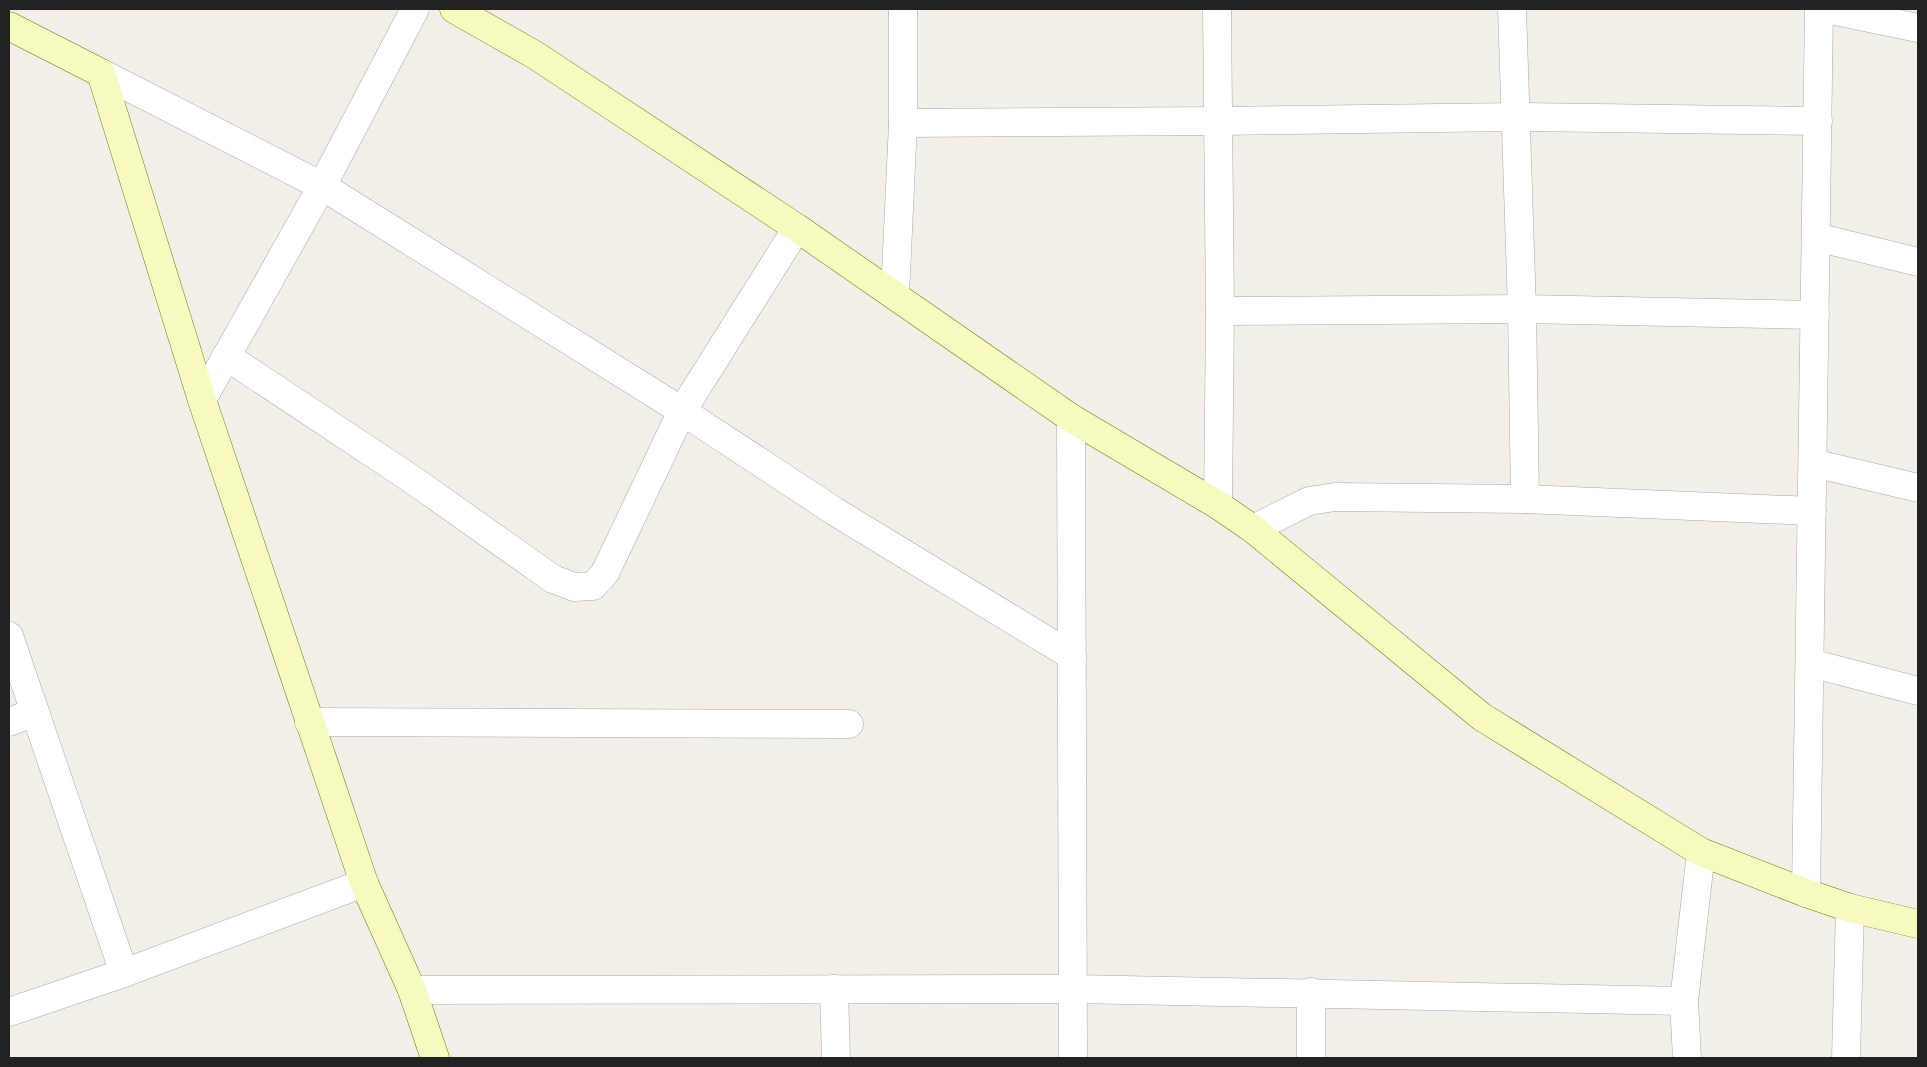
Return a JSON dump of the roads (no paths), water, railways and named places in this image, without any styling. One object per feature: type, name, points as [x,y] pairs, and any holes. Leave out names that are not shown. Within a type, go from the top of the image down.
[{"type":"street","points":[[202,400],[322,186],[415,9]]},
{"type":"street","points":[[454,9],[535,55],[797,228],[1071,418],[1218,505],[1253,529],[1482,717],[1701,852],[1850,908],[1918,924]]},
{"type":"street","points":[[895,295],[903,123],[903,9]]},
{"type":"street","points":[[1217,9],[1220,311],[1218,505]]},
{"type":"street","points":[[1512,9],[1522,309],[1525,499]]},
{"type":"street","points":[[1806,893],[1819,9]]},
{"type":"street","points":[[1826,9],[1918,28]]},
{"type":"street","points":[[9,26],[322,186],[682,411],[834,511],[1072,656]]},
{"type":"street","points":[[102,73],[202,400],[309,722],[364,883],[412,990],[435,1058]]},
{"type":"street","points":[[903,123],[1219,122],[1515,117],[1818,121]]},
{"type":"street","points":[[226,356],[410,478],[553,579],[574,587],[593,586],[605,573],[682,411],[797,228]]},
{"type":"street","points":[[1816,237],[1918,262]]},
{"type":"street","points":[[1220,311],[1522,309],[1815,315]]},
{"type":"street","points":[[1071,418],[1073,1058]]},
{"type":"street","points":[[1813,463],[1918,488]]},
{"type":"street","points":[[1253,529],[1309,501],[1335,497],[1525,499],[1812,510]]},
{"type":"street","points":[[9,636],[124,973]]},
{"type":"street","points":[[1810,663],[1918,690]]},
{"type":"street","points":[[9,722],[35,712]]},
{"type":"street","points":[[309,722],[849,724]]},
{"type":"street","points":[[1687,1058],[1684,1001],[1701,852]]},
{"type":"street","points":[[9,1012],[124,973],[364,883]]},
{"type":"street","points":[[1846,1058],[1850,908]]},
{"type":"street","points":[[834,989],[836,1058]]},
{"type":"street","points":[[412,990],[1073,989],[1311,992],[1684,1001]]},
{"type":"street","points":[[1311,992],[1311,1058]]}]
